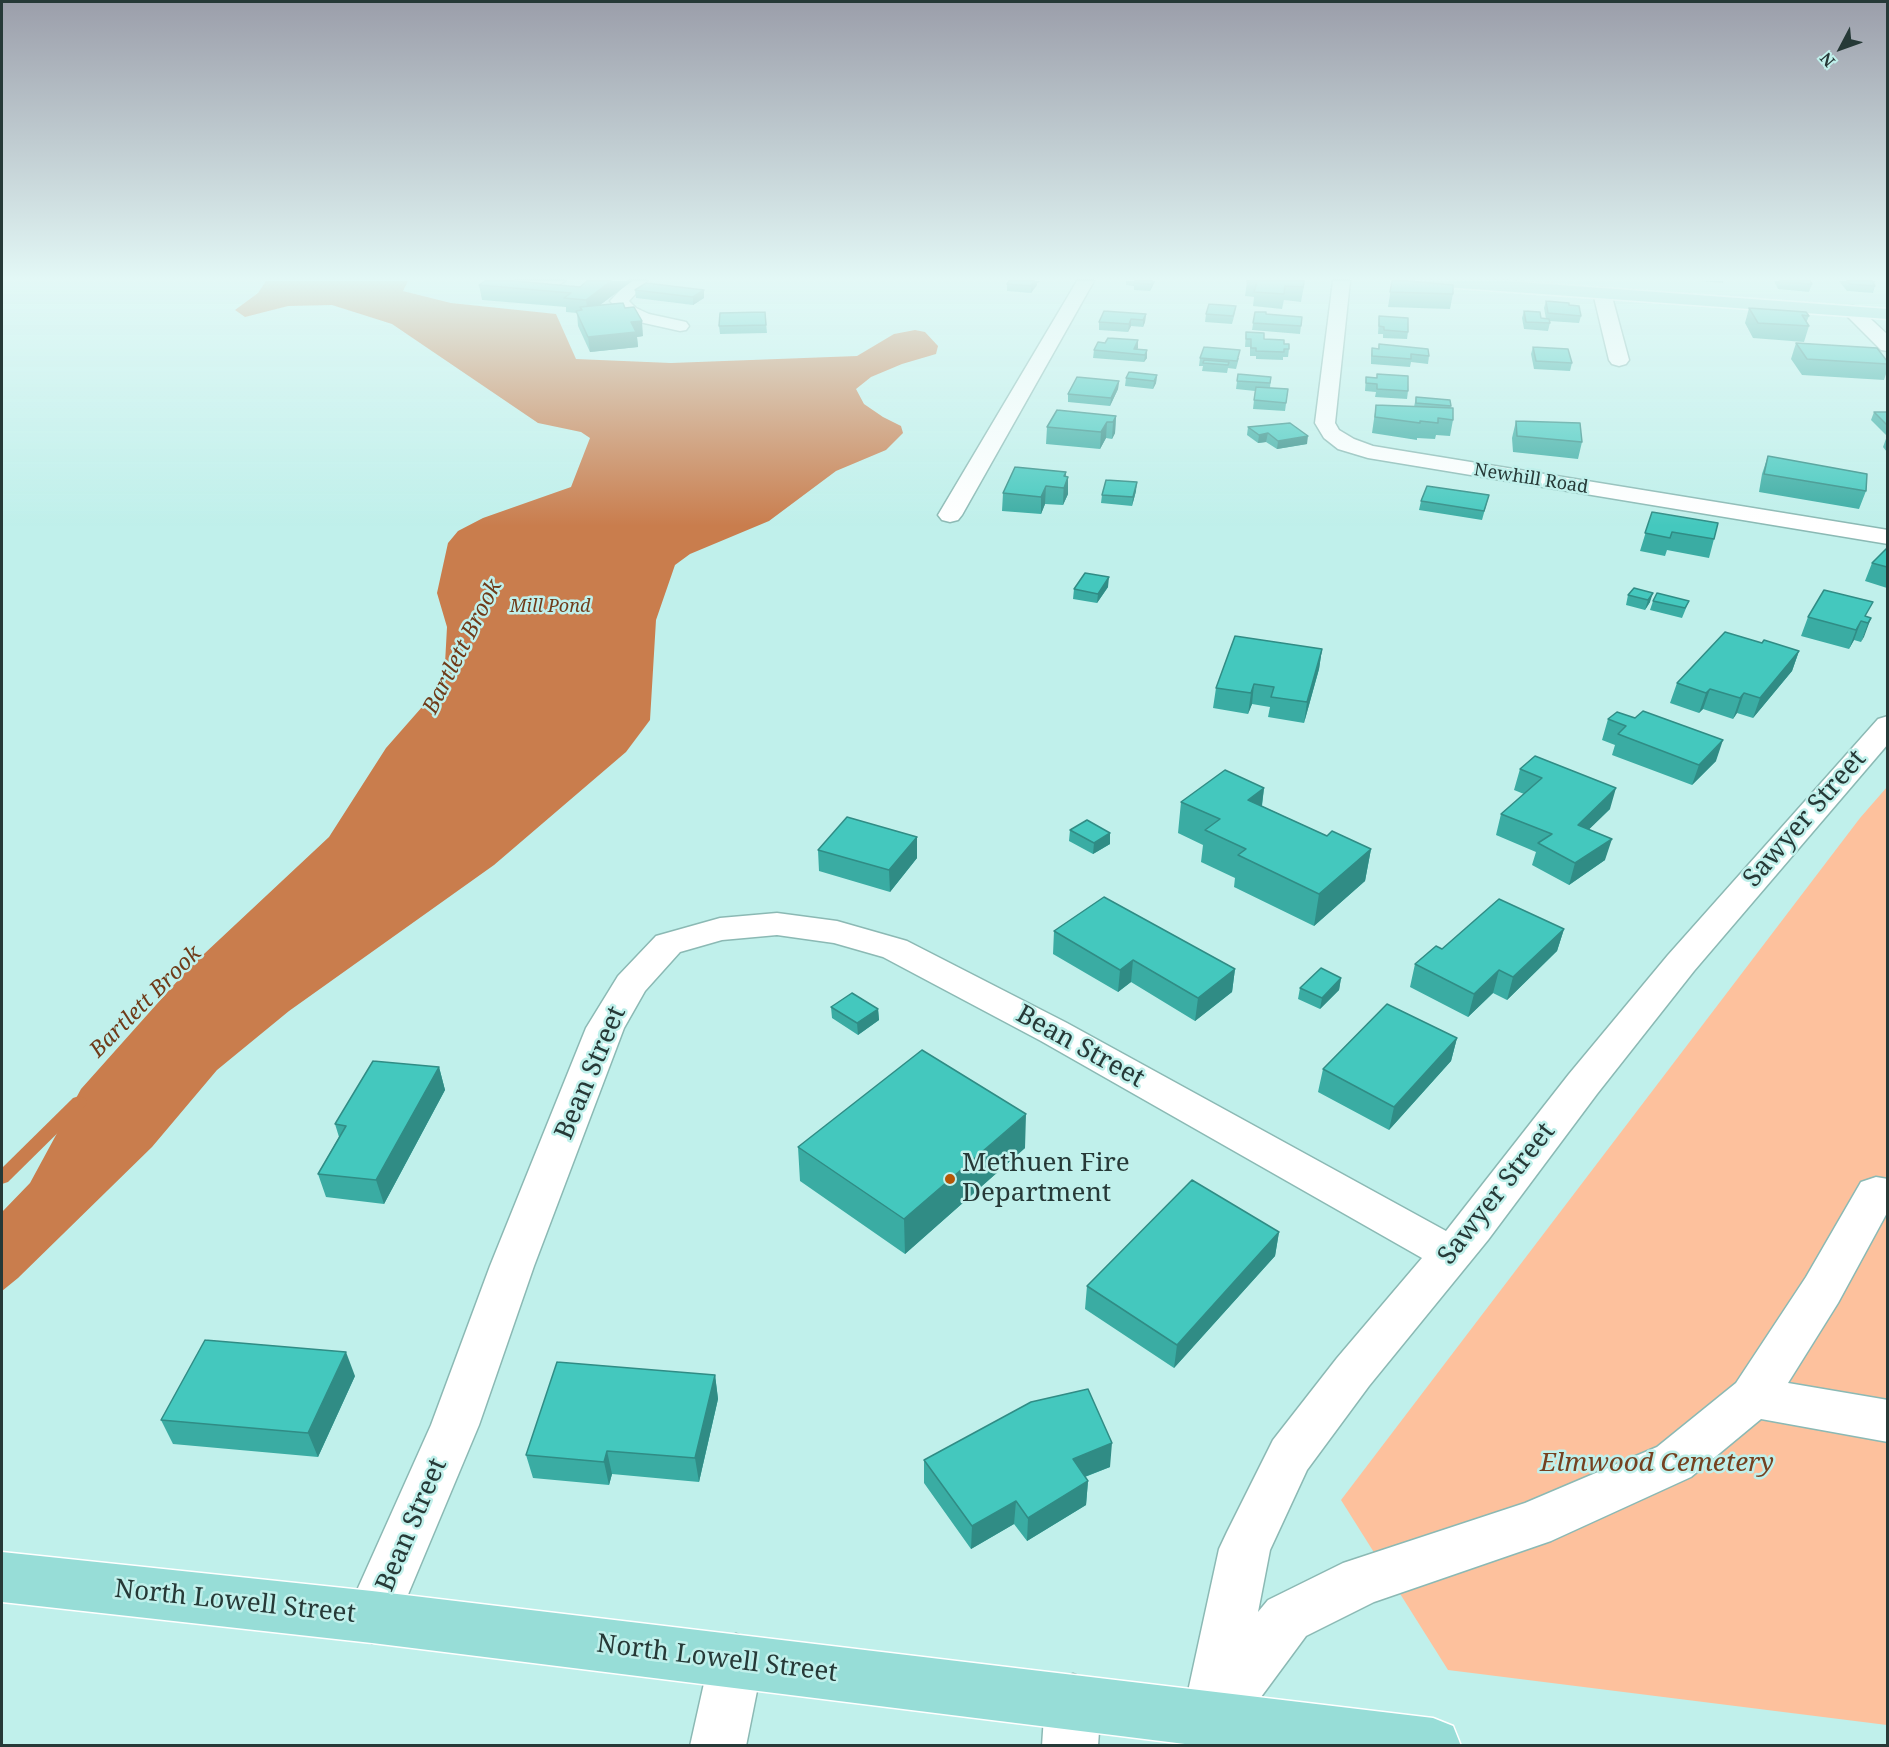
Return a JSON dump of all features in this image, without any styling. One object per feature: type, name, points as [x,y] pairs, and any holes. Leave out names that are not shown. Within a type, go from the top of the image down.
[{"type":"main road","name":"North Lowell Street","points":[[2,1577],[372,1617],[736,1661],[1071,1724],[1210,1719],[1432,1746]]},
{"type":"street","points":[[950,514],[1038,363]]},
{"type":"street","name":"Newhill Road","points":[[1332,363],[1325,423],[1331,434],[1346,444],[1368,452],[1887,537]]},
{"type":"street","name":"Sawyer Street","points":[[1210,1719],[1245,1549],[1290,1455],[1353,1372],[1451,1254],[1687,956],[1887,726]]},
{"type":"street","name":"Bean Street","points":[[372,1617],[455,1425],[512,1266],[554,1165],[605,1028],[631,984],[668,944],[720,929],[777,924],[837,932],[895,949],[1054,1032],[1451,1254]]},
{"type":"street","points":[[1210,1719],[1287,1618],[1361,1581],[1533,1524],[1674,1462],[1753,1397],[1822,1290],[1884,1186]]},
{"type":"street","points":[[1753,1397],[1887,1421]]},
{"type":"street","points":[[718,1746],[736,1661]]},
{"type":"green space","name":"Elmwood Cemetery","points":[[1887,787],[1887,1725],[1448,1670],[1341,1500],[1860,818]]},
{"type":"water","name":"Mill Pond","points":[[449,363],[907,363],[871,377],[856,389],[864,404],[901,426],[903,433],[886,450],[836,471],[769,521],[690,554],[675,565],[656,620],[650,720],[626,752],[494,865],[289,1011],[217,1070],[152,1147],[2,1291],[2,1212],[30,1183],[81,1089],[189,968],[329,837],[386,748],[444,682],[447,627],[437,593],[448,543],[458,531],[483,518],[571,487],[590,438],[581,432],[538,423]]},
{"type":"building","points":[[1203,363],[1229,363],[1228,365]]},
{"type":"building","points":[[1129,372],[1157,375],[1154,381],[1126,378]]},
{"type":"building","points":[[1238,374],[1271,377],[1270,383],[1237,381]]},
{"type":"building","points":[[1377,374],[1408,376],[1408,391],[1377,389],[1377,384],[1366,383],[1366,377],[1377,378]]},
{"type":"building","points":[[1077,377],[1119,381],[1111,398],[1068,394]]},
{"type":"building","points":[[1256,387],[1288,389],[1286,403],[1254,400]]},
{"type":"building","points":[[1416,397],[1450,400],[1451,406],[1416,403]]},
{"type":"building","points":[[1376,405],[1453,408],[1453,420],[1438,418],[1438,423],[1420,421],[1420,423],[1375,417]]},
{"type":"building","points":[[1057,410],[1116,416],[1113,422],[1107,422],[1101,432],[1047,427]]},
{"type":"building","points":[[1874,412],[1887,412],[1887,425]]},
{"type":"building","points":[[1516,421],[1580,423],[1582,442],[1517,436]]},
{"type":"building","points":[[1290,423],[1308,436],[1278,441],[1268,433],[1259,435],[1248,427]]},
{"type":"building","points":[[1768,456],[1867,474],[1866,491],[1764,474]]},
{"type":"building","points":[[1015,467],[1066,472],[1064,476],[1068,477],[1064,488],[1046,486],[1041,497],[1003,493]]},
{"type":"building","points":[[1106,480],[1137,482],[1133,497],[1102,495]]},
{"type":"building","points":[[1427,486],[1489,495],[1484,511],[1421,501]]},
{"type":"building","points":[[1652,512],[1718,523],[1714,539],[1672,532],[1670,538],[1645,533]]},
{"type":"building","points":[[1887,548],[1887,567],[1872,563]]},
{"type":"building","points":[[1085,573],[1109,577],[1098,594],[1074,589]]},
{"type":"building","points":[[1634,588],[1653,593],[1648,600],[1628,595]]},
{"type":"building","points":[[1824,590],[1873,602],[1865,616],[1871,618],[1868,623],[1861,621],[1856,630],[1808,617]]},
{"type":"building","points":[[1657,593],[1689,601],[1685,608],[1653,601]]},
{"type":"building","points":[[1725,632],[1762,643],[1764,640],[1799,651],[1760,698],[1744,693],[1740,698],[1710,689],[1706,693],[1677,683]]},
{"type":"building","points":[[1235,636],[1322,649],[1307,702],[1271,697],[1274,687],[1254,684],[1251,693],[1216,688]]},
{"type":"building","points":[[1643,711],[1723,740],[1699,765],[1618,734],[1626,726],[1608,719],[1617,712],[1635,718]]},
{"type":"building","points":[[1535,756],[1616,788],[1578,825],[1612,839],[1575,863],[1538,843],[1552,834],[1501,814],[1542,778],[1520,769]]},
{"type":"building","points":[[1225,770],[1264,788],[1248,800],[1327,836],[1332,831],[1371,849],[1319,894],[1238,855],[1246,849],[1205,830],[1220,819],[1181,802]]},
{"type":"building","points":[[847,817],[917,837],[889,870],[818,850]]},
{"type":"building","points":[[1087,820],[1110,833],[1094,843],[1070,830]]},
{"type":"building","points":[[1104,897],[1235,969],[1198,998],[1133,960],[1120,970],[1054,931]]},
{"type":"building","points":[[1499,899],[1564,929],[1513,977],[1499,970],[1474,994],[1415,964],[1436,946],[1442,949]]},
{"type":"building","points":[[1321,968],[1341,978],[1322,998],[1300,988]]},
{"type":"building","points":[[852,993],[878,1009],[857,1023],[831,1007]]},
{"type":"building","points":[[1387,1004],[1457,1038],[1394,1107],[1323,1069]]},
{"type":"building","points":[[922,1050],[1026,1114],[904,1219],[798,1147]]},
{"type":"building","points":[[373,1061],[439,1067],[376,1180],[318,1174],[346,1126],[335,1124]]},
{"type":"building","points":[[1192,1180],[1279,1232],[1177,1345],[1087,1286]]},
{"type":"building","points":[[205,1340],[346,1352],[308,1433],[161,1420]]},
{"type":"building","points":[[557,1362],[715,1375],[695,1458],[607,1451],[604,1462],[526,1455]]},
{"type":"building","points":[[1088,1389],[1112,1443],[1073,1459],[1088,1481],[1028,1518],[1016,1501],[972,1526],[924,1460],[1031,1402]]},
{"type":"waterway","name":"Bartlett Brook","points":[[2,1178],[79,1102]]},
{"type":"place","name":"Methuen Fire Department","points":[[950,1179]]}]
